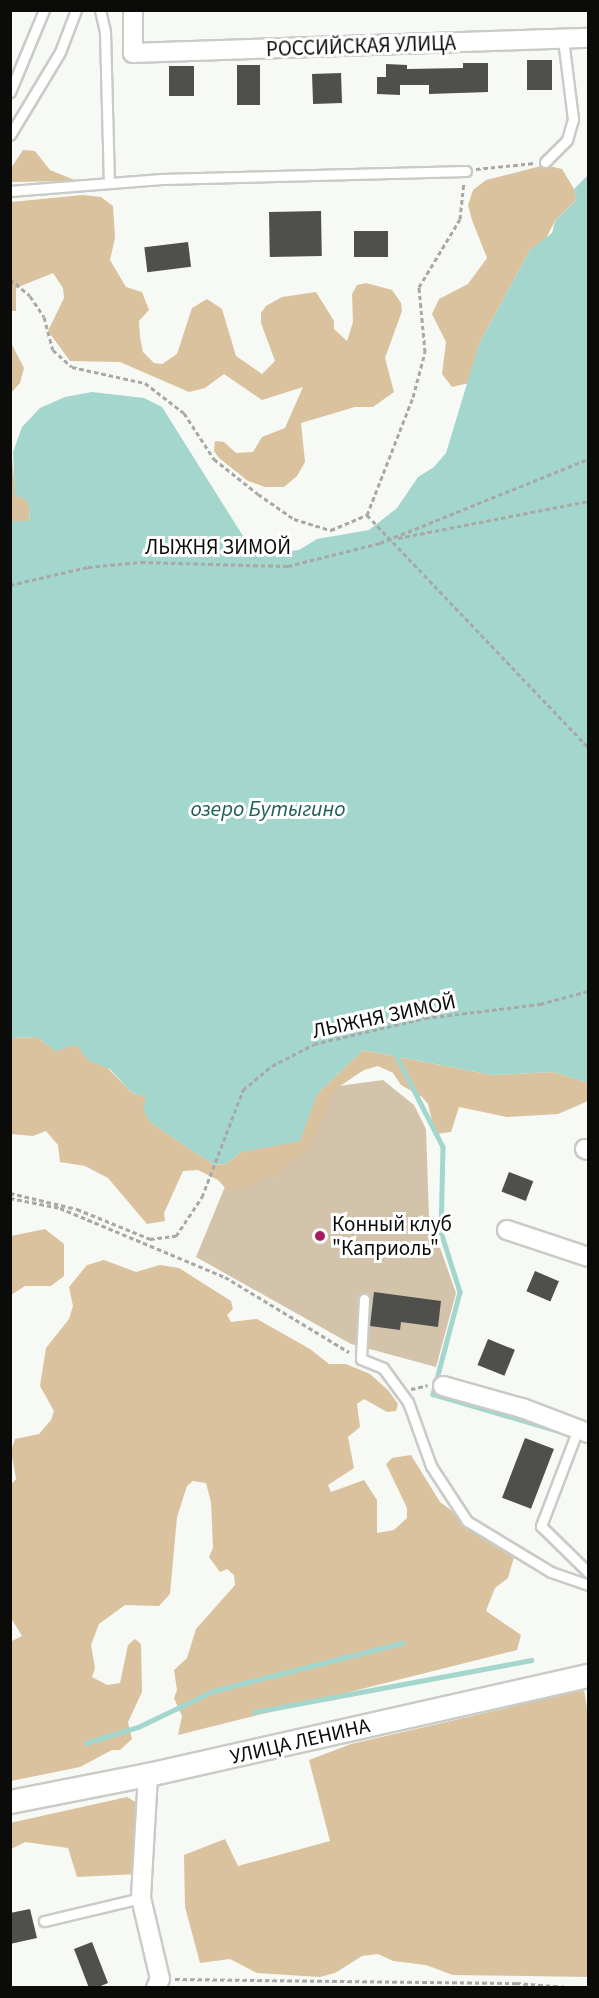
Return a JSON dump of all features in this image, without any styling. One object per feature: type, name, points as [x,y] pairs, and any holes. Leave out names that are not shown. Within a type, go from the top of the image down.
[{"type":"street","name":"РОССИЙСКАЯ УЛИЦА","points":[[133,10],[133,53],[588,38]]},
{"type":"street","points":[[507,1230],[588,1257]]},
{"type":"street","points":[[443,1386],[522,1408],[583,1431]]},
{"type":"street","name":"УЛИЦА ЛЕНИНА","points":[[10,1802],[148,1775],[588,1676]]},
{"type":"street","points":[[148,1775],[141,1898],[158,1983]]},
{"type":"lane","points":[[10,92],[44,10]]},
{"type":"lane","points":[[10,135],[60,52],[76,10]]},
{"type":"lane","points":[[100,10],[105,32],[109,182]]},
{"type":"lane","points":[[545,162],[567,140],[573,119],[563,39]]},
{"type":"lane","points":[[10,191],[109,182],[466,171]]},
{"type":"lane","points":[[364,1299],[361,1359],[383,1368],[408,1402],[431,1467],[467,1521],[551,1572],[588,1585]]},
{"type":"lane","points":[[583,1431],[541,1526],[588,1572]]},
{"type":"lane","points":[[44,1921],[141,1898]]},
{"type":"path","points":[[10,279],[30,296],[44,317],[53,350],[72,368],[145,382],[184,413],[214,459],[294,519],[331,530],[367,515],[413,397],[425,352],[419,287],[460,219],[466,171],[545,162]]},
{"type":"path","name":"ЛЫЖНЯ ЗИМОЙ","points":[[10,585],[88,567],[141,562],[288,566],[390,539],[588,459]]},
{"type":"path","points":[[390,539],[588,501]]},
{"type":"path","points":[[367,515],[588,747]]},
{"type":"path","name":"ЛЫЖНЯ ЗИМОЙ","points":[[10,1193],[77,1209],[150,1239],[176,1236],[202,1197],[243,1090],[272,1066],[314,1044],[425,1018],[540,1004],[588,991]]},
{"type":"path","points":[[10,1198],[60,1208],[225,1276],[361,1359]]},
{"type":"path","points":[[158,1983],[516,1983],[581,1988]]},
{"type":"shaded area","points":[[23,150],[35,151],[50,170],[77,181],[11,182],[11,168]]},
{"type":"shaded area","points":[[545,165],[562,169],[574,189],[576,200],[555,221],[545,240],[530,250],[479,344],[469,383],[452,387],[442,374],[446,342],[432,314],[439,299],[468,284],[487,258],[468,205],[473,190],[486,180]]},
{"type":"shaded area","points":[[83,195],[101,197],[113,206],[115,238],[110,260],[126,287],[142,292],[149,310],[139,321],[140,337],[143,352],[154,363],[162,364],[177,354],[192,308],[207,299],[222,309],[236,356],[262,374],[275,361],[261,323],[261,313],[266,306],[282,297],[316,292],[334,321],[334,329],[347,341],[353,322],[352,294],[357,285],[366,283],[392,290],[401,303],[402,311],[385,358],[394,392],[373,407],[355,407],[301,423],[305,462],[297,476],[284,487],[265,487],[248,481],[219,458],[214,451],[215,441],[224,442],[236,453],[253,452],[262,437],[285,428],[303,387],[262,400],[224,374],[205,388],[189,392],[120,362],[70,361],[48,331],[64,298],[63,288],[53,273],[16,288],[16,311],[11,311],[11,202]]},
{"type":"shaded area","points":[[10,341],[24,368],[20,383],[11,393]]},
{"type":"shaded area","points":[[11,450],[16,496],[26,499],[30,508],[29,521],[11,522]]},
{"type":"shaded area","points":[[37,1037],[43,1042],[76,1045],[86,1057],[103,1063],[132,1093],[146,1097],[151,1123],[214,1165],[226,1164],[241,1152],[299,1141],[317,1094],[363,1050],[492,1075],[554,1072],[588,1083],[588,1101],[558,1114],[507,1117],[459,1107],[451,1132],[435,1134],[428,1104],[422,1097],[401,1085],[393,1073],[378,1066],[364,1070],[334,1090],[318,1131],[302,1155],[285,1166],[280,1176],[266,1177],[250,1187],[227,1190],[218,1180],[198,1170],[183,1171],[164,1213],[165,1221],[147,1224],[108,1178],[85,1166],[60,1162],[58,1145],[46,1131],[33,1136],[11,1134],[11,1038]]},
{"type":"shaded area","name":"Конный клуб \"Каприоль\"","points":[[383,1080],[414,1105],[426,1129],[429,1216],[456,1293],[436,1367],[351,1344],[196,1257],[238,1155],[331,1087]]},
{"type":"shaded area","points":[[45,1229],[64,1244],[64,1276],[51,1286],[25,1286],[11,1295],[11,1236]]},
{"type":"shaded area","points":[[104,1260],[136,1272],[160,1265],[179,1268],[231,1301],[233,1309],[227,1315],[231,1322],[257,1319],[310,1349],[329,1364],[346,1364],[370,1374],[388,1390],[398,1404],[396,1411],[387,1412],[364,1399],[357,1404],[360,1427],[348,1437],[354,1468],[328,1485],[331,1492],[364,1480],[377,1500],[377,1533],[394,1530],[407,1518],[407,1508],[386,1464],[392,1458],[411,1455],[440,1502],[514,1557],[508,1578],[495,1588],[486,1611],[521,1635],[517,1650],[178,1735],[182,1716],[174,1698],[177,1690],[174,1670],[187,1658],[196,1629],[235,1585],[234,1575],[227,1569],[220,1572],[209,1557],[213,1548],[211,1502],[206,1483],[193,1481],[187,1486],[177,1517],[170,1594],[159,1606],[125,1605],[99,1624],[91,1645],[95,1668],[92,1677],[107,1685],[120,1683],[128,1645],[135,1639],[141,1644],[142,1692],[128,1722],[132,1739],[120,1750],[112,1750],[80,1767],[11,1781],[10,1642],[22,1636],[11,1618],[10,1486],[16,1479],[11,1451],[15,1439],[39,1434],[51,1420],[54,1411],[40,1386],[46,1348],[69,1319],[73,1306],[69,1287],[87,1265]]},
{"type":"shaded area","points":[[584,1690],[588,1714],[588,1977],[453,1975],[426,1965],[393,1961],[378,1954],[362,1956],[335,1973],[320,1977],[257,1973],[230,1959],[200,1963],[185,1907],[184,1855],[225,1839],[238,1866],[330,1841],[309,1760],[351,1744]]},
{"type":"shaded area","points":[[127,1797],[139,1804],[138,1874],[77,1877],[68,1848],[25,1842],[11,1849],[10,1823]]},
{"type":"water","name":"озеро Бутыгино","points":[[588,175],[588,1083],[554,1072],[492,1075],[363,1050],[317,1094],[300,1141],[241,1152],[226,1164],[214,1165],[151,1123],[143,1110],[146,1097],[132,1093],[110,1069],[89,1061],[76,1045],[55,1051],[37,1037],[11,1038],[11,521],[29,521],[30,509],[26,499],[15,496],[13,452],[22,427],[40,408],[65,397],[92,392],[144,398],[162,407],[243,536],[272,553],[299,550],[317,539],[369,530],[397,508],[418,477],[434,467],[446,453],[479,344],[530,250],[552,233],[555,221],[576,200],[574,189]]},
{"type":"building","points":[[527,60],[552,60],[552,90],[527,90]]},
{"type":"building","points":[[463,63],[488,63],[488,92],[429,94],[429,85],[400,85],[400,95],[377,94],[377,77],[386,77],[386,64],[407,65],[407,69],[463,68]]},
{"type":"building","points":[[237,65],[260,65],[260,105],[237,105]]},
{"type":"building","points":[[169,66],[194,66],[194,96],[169,96]]},
{"type":"building","points":[[341,73],[342,103],[313,104],[312,74]]},
{"type":"building","points":[[321,211],[322,256],[270,257],[269,212]]},
{"type":"building","points":[[354,231],[388,231],[388,257],[354,257]]},
{"type":"building","points":[[188,242],[191,267],[147,272],[144,247]]},
{"type":"building","points":[[509,1172],[533,1181],[526,1201],[501,1192]]},
{"type":"building","points":[[535,1271],[559,1281],[550,1301],[526,1291]]},
{"type":"building","points":[[374,1292],[441,1301],[438,1327],[401,1322],[400,1330],[370,1326]]},
{"type":"building","points":[[488,1339],[515,1350],[504,1376],[478,1365]]},
{"type":"building","points":[[525,1438],[554,1449],[531,1509],[502,1498]]},
{"type":"building","points":[[30,1909],[37,1938],[10,1944],[10,1913]]},
{"type":"building","points":[[92,1942],[108,1983],[96,1988],[89,1988],[74,1949]]},
{"type":"waterway","points":[[397,1057],[443,1147],[441,1232],[460,1292],[433,1394],[552,1429]]},
{"type":"waterway","points":[[86,1743],[138,1727],[213,1691],[402,1643]]},
{"type":"waterway","points":[[254,1712],[531,1660]]},
{"type":"place","name":"Конный клуб \"Каприоль\"","points":[[320,1236]]}]
